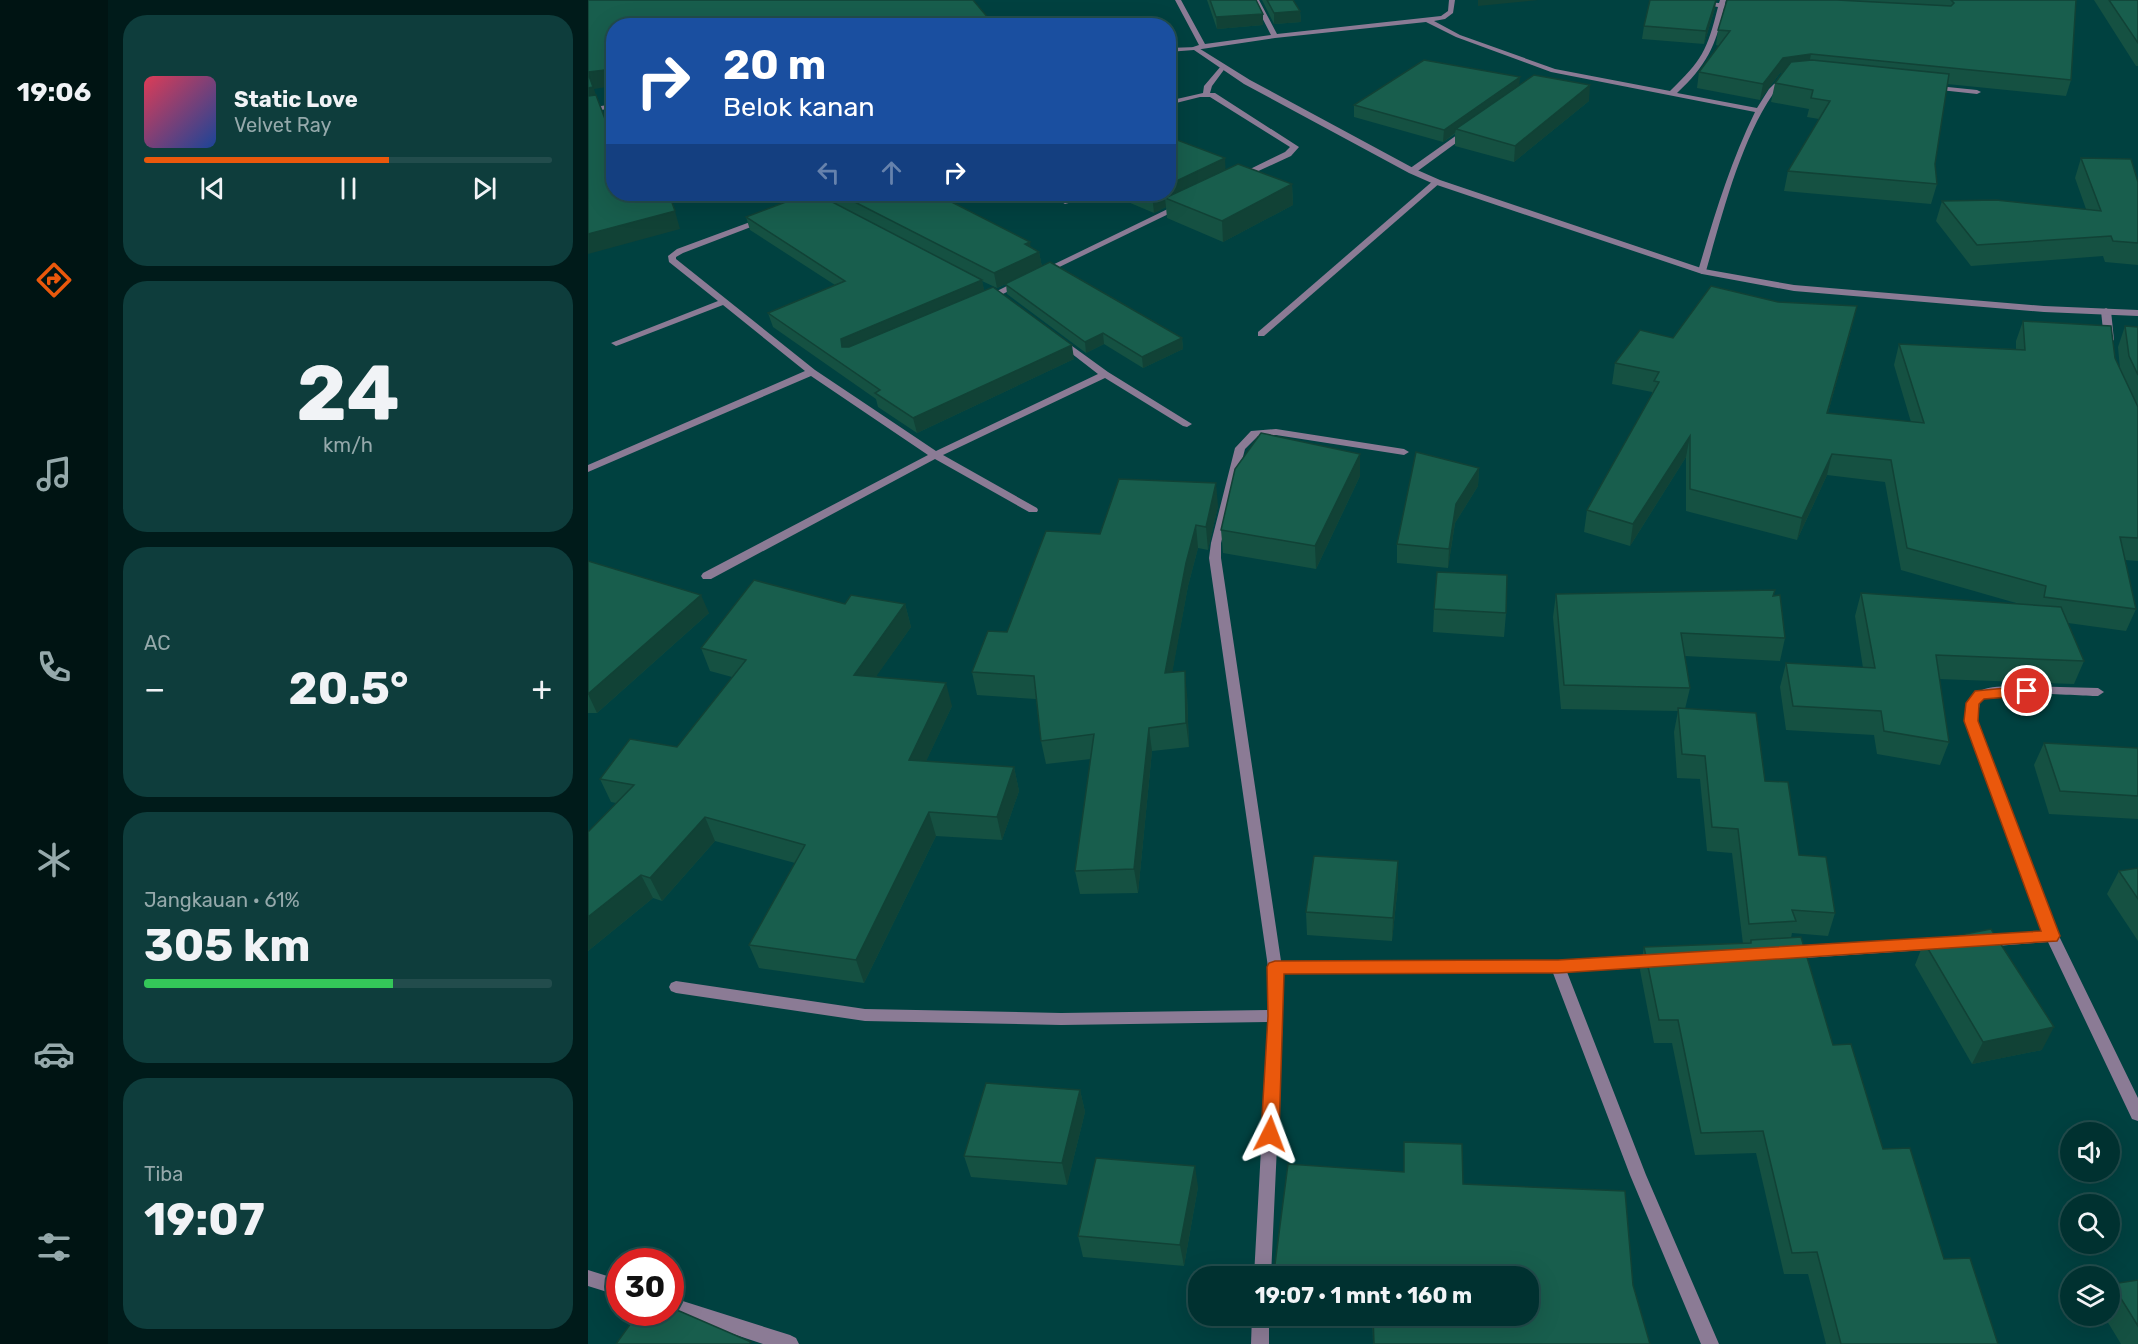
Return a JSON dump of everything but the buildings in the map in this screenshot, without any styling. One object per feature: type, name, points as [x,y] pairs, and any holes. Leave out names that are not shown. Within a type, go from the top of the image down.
[{"type":"street","points":[[1178,0],[1199,47],[1223,67],[1412,171],[1437,182],[1702,271],[1806,290],[2044,309],[2138,312]]},
{"type":"street","points":[[1256,0],[1275,36]]},
{"type":"street","points":[[1176,49],[1427,20],[1448,16],[1453,7],[1452,0]]},
{"type":"street","points":[[1690,3],[1723,3],[1745,7]]},
{"type":"street","points":[[1673,92],[1697,70],[1709,53],[1723,3]]},
{"type":"street","points":[[1427,20],[1467,40],[1553,70],[1761,111]]},
{"type":"street","points":[[1206,94],[1208,86],[1223,67]]},
{"type":"street","points":[[1544,77],[1553,70]]},
{"type":"street","points":[[1702,271],[1725,193],[1761,111],[1780,80],[1792,74]]},
{"type":"street","points":[[1921,86],[1977,92]]},
{"type":"street","points":[[1176,101],[1206,94],[1220,99],[1295,147],[1288,154],[1234,180]]},
{"type":"street","points":[[588,110],[606,107]]},
{"type":"street","points":[[1412,171],[1478,124]]},
{"type":"street","points":[[1261,334],[1437,182]]},
{"type":"street","points":[[795,207],[811,201]]},
{"type":"street","points":[[820,201],[826,204]]},
{"type":"street","points":[[976,303],[1191,201]]},
{"type":"street","points":[[774,215],[680,251],[671,257],[812,372],[935,455],[1033,510]]},
{"type":"street","points":[[987,288],[1006,300]]},
{"type":"street","points":[[616,343],[724,302]]},
{"type":"street","points":[[2106,311],[2110,348]]},
{"type":"street","points":[[1051,334],[1105,374],[1187,424]]},
{"type":"street","points":[[588,469],[812,372]]},
{"type":"street","points":[[707,576],[935,455],[1105,374]]},
{"type":"street","points":[[1264,1266],[1276,1016],[1275,967],[1215,558],[1223,508],[1240,448],[1255,433],[1276,432],[1404,452]]},
{"type":"street","points":[[2098,692],[2003,691],[1980,694],[1972,703],[1971,721],[2052,936],[2138,1114]]},
{"type":"street","points":[[1770,954],[2052,936]]},
{"type":"street","points":[[1275,967],[1558,967],[1676,960]]},
{"type":"street","points":[[1558,967],[1638,1175],[1710,1344]]},
{"type":"street","points":[[676,987],[865,1015],[1061,1019],[1276,1016]]},
{"type":"street","points":[[588,1278],[606,1284]]},
{"type":"street","points":[[684,1310],[790,1344]]},
{"type":"street","points":[[1260,1344],[1261,1326]]},
{"type":"route","points":[[1270,1134],[1276,1016],[1275,967],[1558,967],[2052,936],[1971,721],[1972,703],[1980,694],[2027,691]]}]
